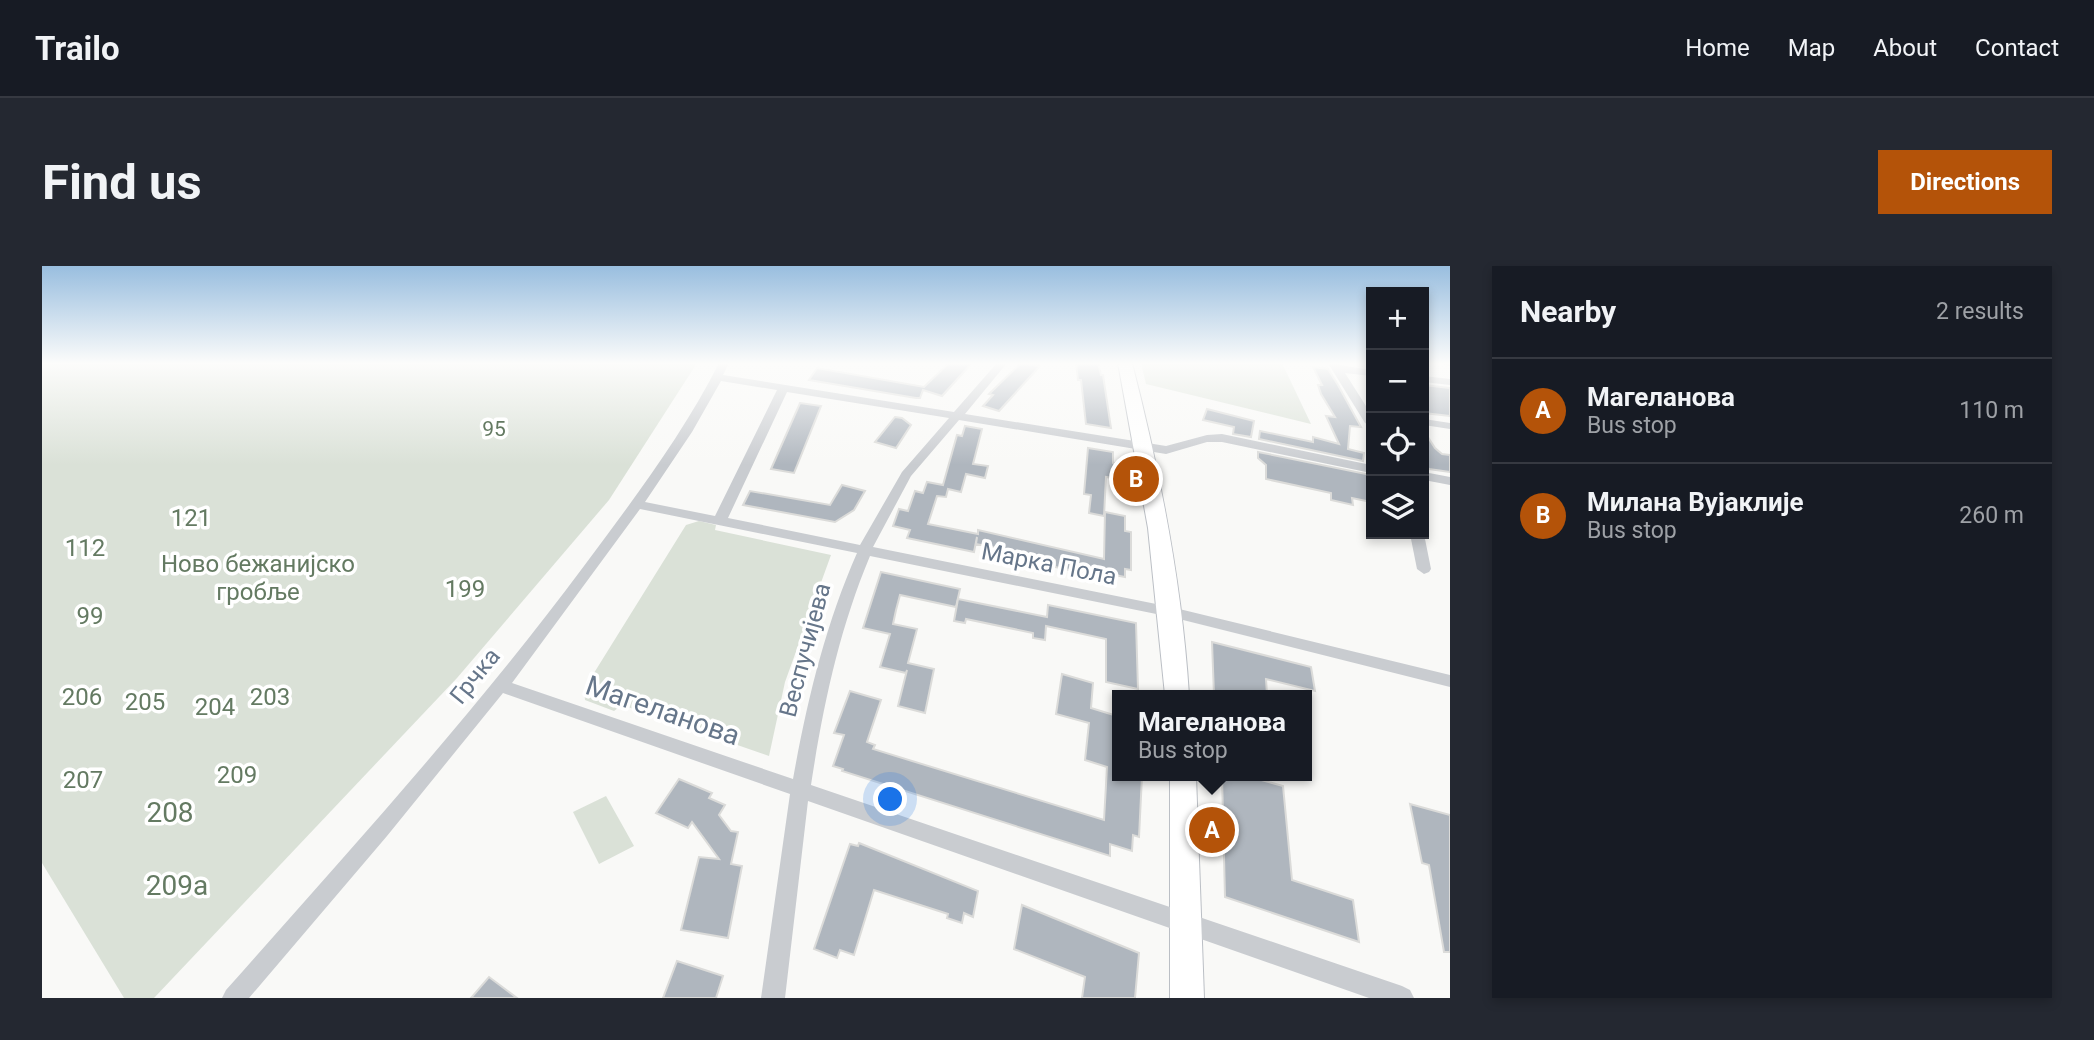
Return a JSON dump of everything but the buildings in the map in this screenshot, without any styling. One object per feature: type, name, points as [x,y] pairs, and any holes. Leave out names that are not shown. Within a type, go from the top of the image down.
[{"type":"main road","points":[[1133,397],[1161,537],[1171,612],[1177,690]]},
{"type":"main road","points":[[1183,781],[1186,998]]},
{"type":"street","name":"Грчка","points":[[234,998],[499,685],[580,584],[637,504],[704,397]]},
{"type":"street","points":[[720,520],[779,397]]},
{"type":"street","points":[[844,397],[1170,450],[1201,438],[1215,437],[1366,468]]},
{"type":"street","name":"Веспучијева","points":[[773,998],[811,715],[843,602],[880,516],[906,475],[972,397]]},
{"type":"street","points":[[1355,397],[1366,413]]},
{"type":"street","points":[[1429,423],[1448,428]]},
{"type":"street","points":[[1429,477],[1450,481]]},
{"type":"street","name":"Марка Пола","points":[[637,504],[1171,612],[1450,681]]},
{"type":"street","points":[[1418,539],[1424,569]]},
{"type":"street","name":"Магеланова","points":[[499,685],[1402,998]]},
{"type":"green space","name":"Ново бежанијско гробље","points":[[42,397],[675,397],[609,500],[457,678],[154,998],[124,998],[42,863]]},
{"type":"green space","points":[[1200,397],[1298,397],[1311,424]]},
{"type":"green space","points":[[699,521],[716,525],[715,530],[831,555],[785,682],[769,756],[622,705],[614,711],[585,700],[584,689],[686,525]]},
{"type":"green space","points":[[606,796],[634,846],[599,864],[573,812]]},
{"type":"place","name":"Милана Вујаклије","points":[[1136,479]]},
{"type":"place","name":"Магеланова","points":[[1212,830]]},
{"type":"park label","name":"95","points":[[494,429]]},
{"type":"park label","name":"121","points":[[191,518]]},
{"type":"park label","name":"112","points":[[85,548]]},
{"type":"park label","name":"199","points":[[465,589]]},
{"type":"park label","name":"99","points":[[90,616]]},
{"type":"park label","name":"206","points":[[82,697]]},
{"type":"park label","name":"203","points":[[270,697]]},
{"type":"park label","name":"205","points":[[145,702]]},
{"type":"park label","name":"204","points":[[215,707]]},
{"type":"park label","name":"209","points":[[237,775]]},
{"type":"park label","name":"207","points":[[83,780]]},
{"type":"park label","name":"208","points":[[170,812]]},
{"type":"park label","name":"209a","points":[[177,885]]}]
